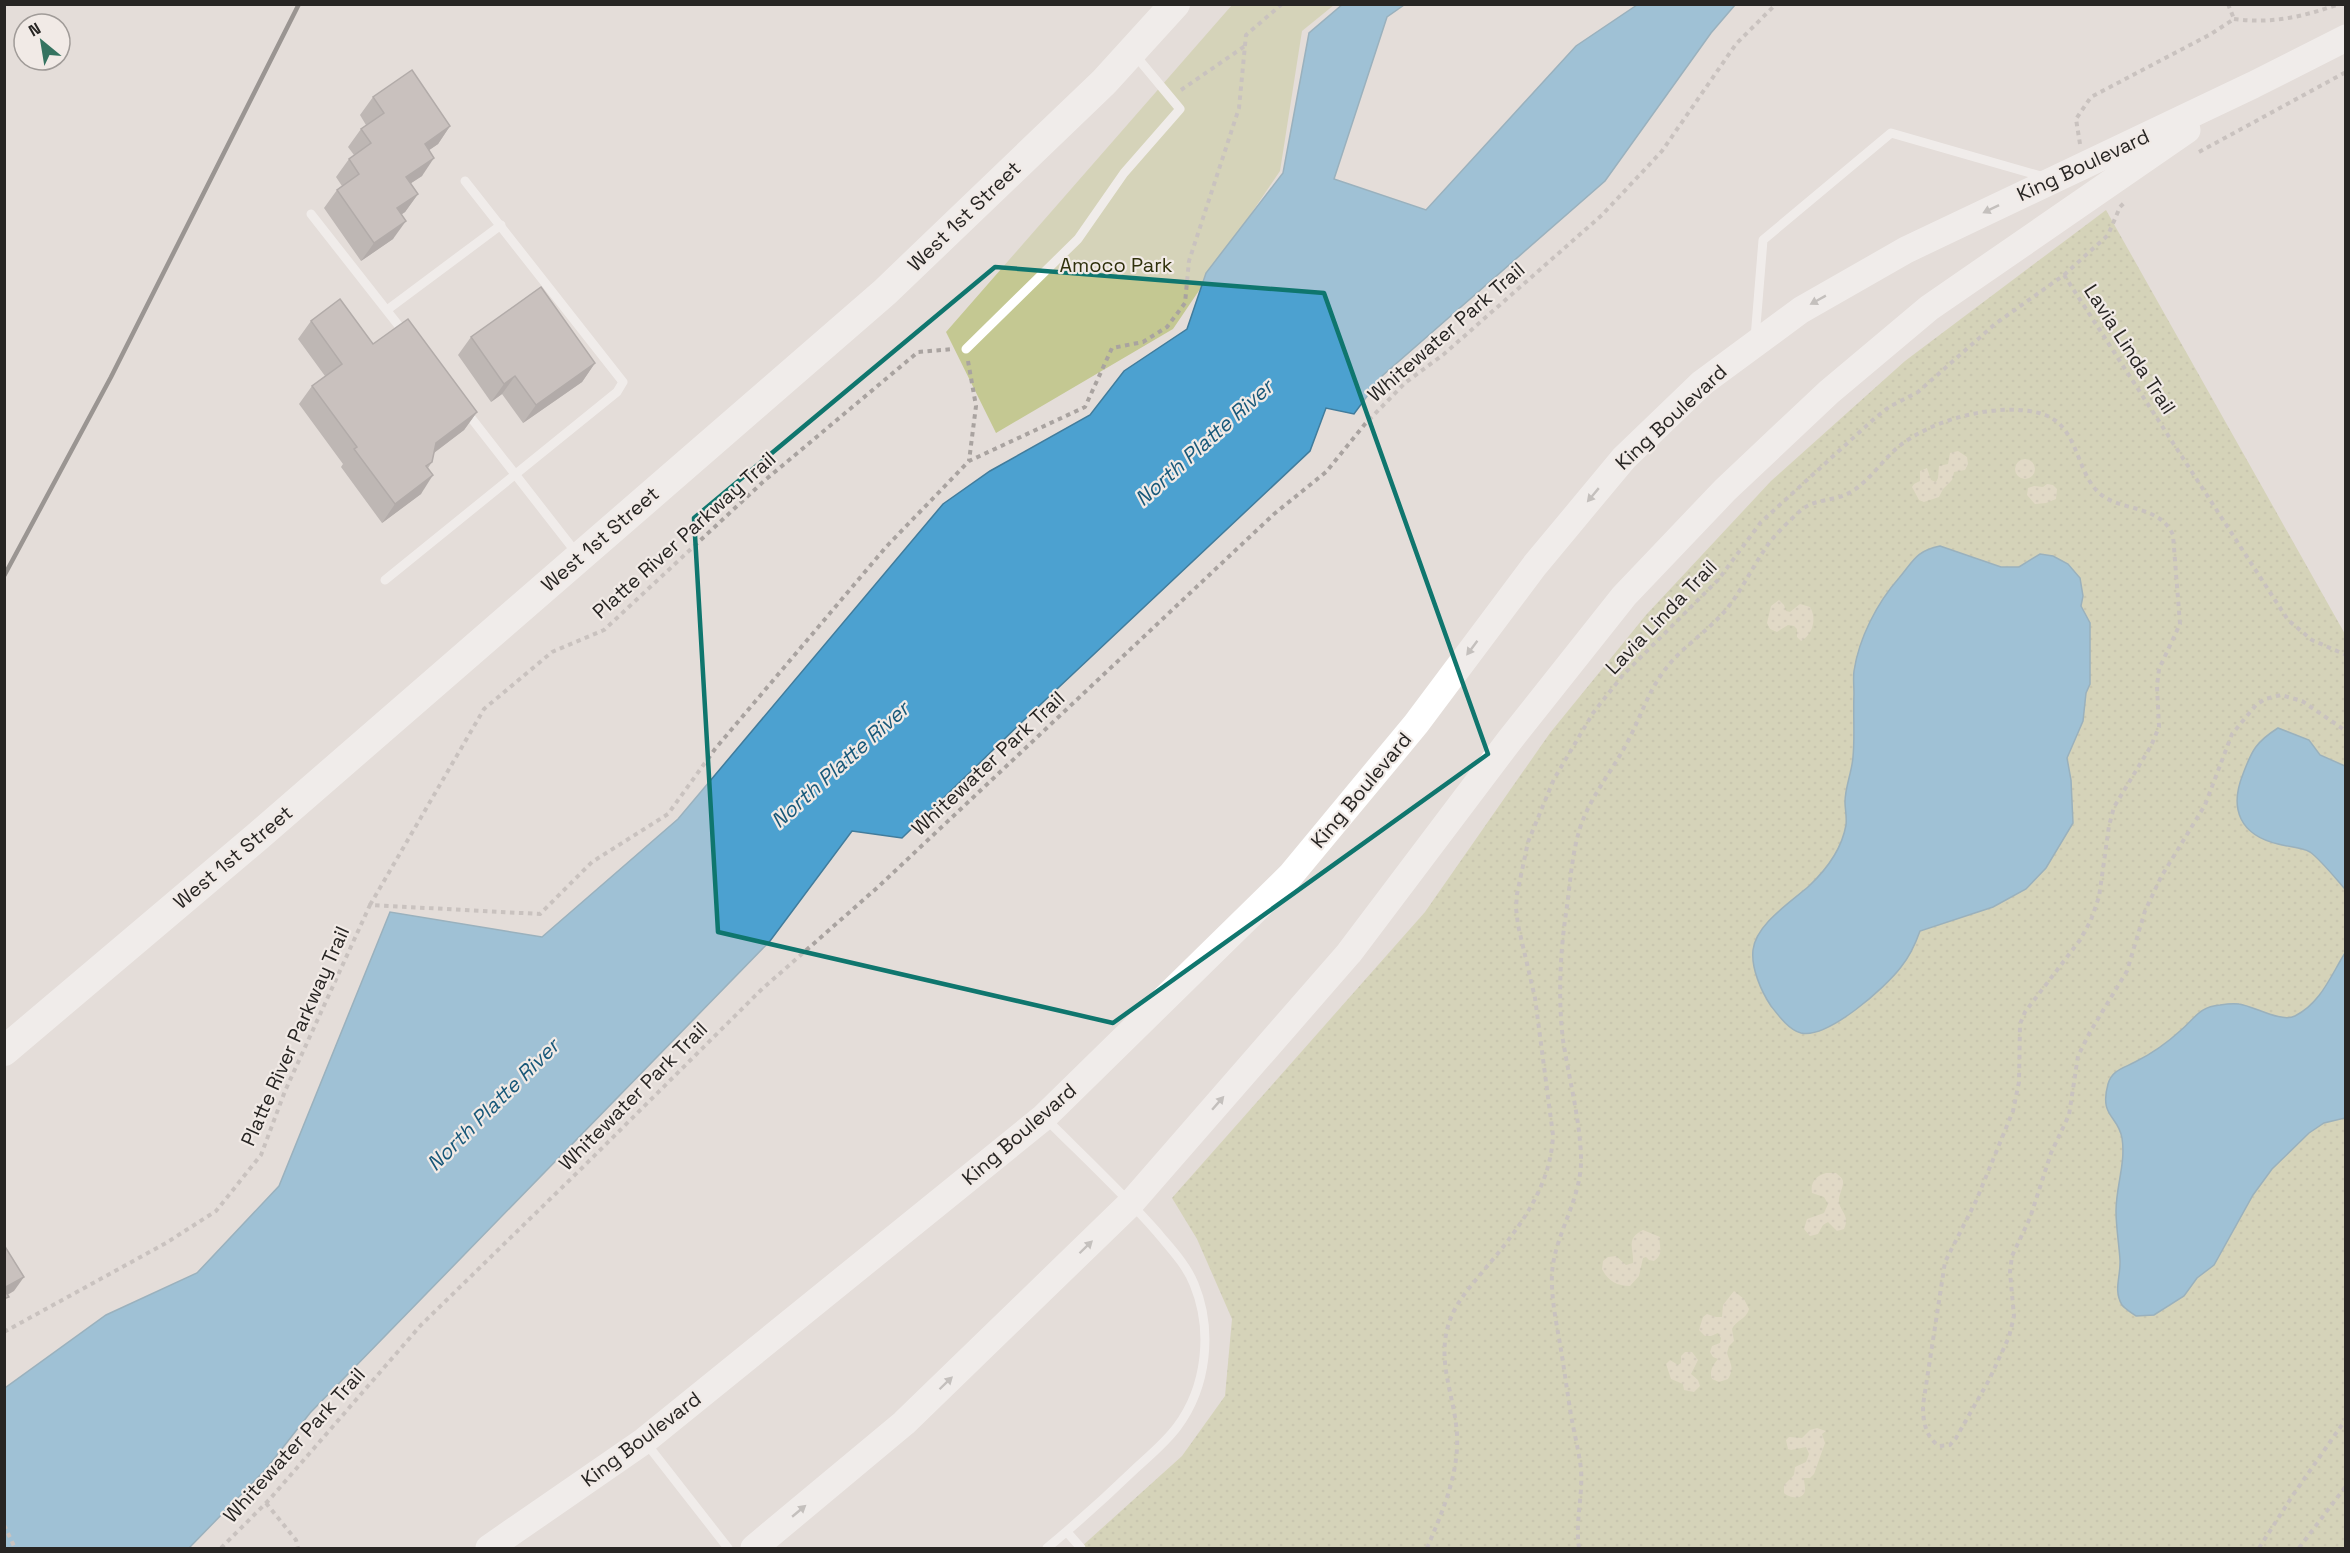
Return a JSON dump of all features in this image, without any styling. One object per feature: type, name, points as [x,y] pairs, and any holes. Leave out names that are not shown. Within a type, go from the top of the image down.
[{"type":"main road","name":"West 1st Street","points":[[4,1051],[257,837],[885,292],[1104,82],[1175,4]]},
{"type":"street","name":"King Boulevard","points":[[489,1548],[644,1441],[1044,1118],[1290,876],[1416,724],[1534,565],[1624,458],[1702,383],[1801,310],[1906,250],[2253,85],[2346,38]]},
{"type":"street","name":"King Boulevard","points":[[754,1548],[904,1423],[1131,1203],[1349,953],[1509,741],[1624,596],[1725,490],[1829,392],[1929,308],[2253,85]]},
{"type":"lane","points":[[966,349],[1078,239],[1124,173],[1180,109],[1132,51]]},
{"type":"lane","points":[[1755,344],[1763,240],[1892,133],[2052,180]]},
{"type":"lane","points":[[386,580],[617,392],[623,382],[465,181]]},
{"type":"lane","points":[[311,214],[416,347]]},
{"type":"lane","points":[[387,310],[501,225]]},
{"type":"lane","points":[[459,402],[580,557]]},
{"type":"lane","points":[[1044,1118],[1131,1203],[1181,1261],[1194,1283],[1202,1309],[1205,1338],[1203,1367],[1191,1404],[1177,1427],[1154,1452],[1047,1548]]},
{"type":"lane","points":[[644,1441],[728,1548]]},
{"type":"lane","points":[[1067,1532],[1081,1548]]},
{"type":"path","points":[[370,905],[540,914],[592,862],[668,814],[715,749],[878,556],[969,461],[1085,407],[1112,348],[1143,342],[1167,327],[1185,303],[1189,261],[1239,108],[1246,35],[1282,4]]},
{"type":"path","name":"Whitewater Park Trail","points":[[221,1548],[266,1503],[421,1325],[584,1167],[761,990],[878,887],[1274,514],[1326,472],[1365,424],[1405,383],[1444,354],[1602,215],[1662,151],[1736,44],[1776,4]]},
{"type":"path","points":[[2228,4],[2234,19]]},
{"type":"path","points":[[2083,164],[2076,119],[2091,97],[2211,34],[2234,19],[2260,22],[2281,20],[2338,4]]},
{"type":"path","points":[[1171,98],[1245,46]]},
{"type":"path","points":[[2195,154],[2346,72]]},
{"type":"path","points":[[2064,275],[2108,235],[2120,207],[2129,199]]},
{"type":"path","name":"Lavia Linda Trail","points":[[1427,1548],[1449,1491],[1455,1465],[1456,1428],[1444,1359],[1444,1338],[1449,1322],[1467,1291],[1521,1222],[1538,1194],[1553,1155],[1553,1135],[1535,998],[1516,908],[1528,842],[1554,779],[1584,727],[1615,684],[1731,566],[1749,537],[1773,510],[1882,412],[1918,392],[1995,324],[2064,275],[2288,620],[2312,640],[2346,656]]},
{"type":"path","points":[[966,349],[975,406],[969,461]]},
{"type":"path","name":"Platte River Parkway Trail","points":[[4,1332],[166,1243],[216,1211],[261,1155],[285,1091],[370,905],[484,709],[552,652],[604,630],[764,481],[918,352],[966,349]]},
{"type":"path","points":[[1579,1548],[1577,1531],[1581,1470],[1554,1308],[1552,1279],[1558,1241],[1575,1196],[1581,1169],[1580,1138],[1563,1040],[1561,1011],[1563,939],[1572,864],[1584,818],[1600,786],[1630,737],[1653,684],[1674,658],[1728,608],[1744,586],[1764,550],[1785,526],[1811,503],[1838,498],[1854,491],[1899,447],[1921,433],[1960,417],[1987,412],[2022,411],[2050,417],[2069,434],[2088,476],[2102,495],[2153,514],[2169,526],[2173,535],[2181,624],[2159,669],[2157,686],[2159,727],[2151,746],[2115,807],[2109,826],[2098,897],[2091,920],[2076,945],[2025,1012],[2020,1024],[2019,1082],[2013,1111],[1976,1201],[1945,1262],[1923,1405],[1926,1427],[1934,1442],[1940,1446],[1950,1445],[1956,1438],[2006,1346],[2014,1316],[2010,1281],[2012,1256],[2030,1218],[2051,1153],[2069,1115],[2078,1056],[2127,971],[2145,911],[2161,877],[2205,805],[2232,734],[2250,710],[2265,699],[2281,695],[2302,701],[2346,731]]},
{"type":"path","points":[[2259,1548],[2346,1419]]},
{"type":"path","points":[[2300,1548],[2346,1486]]},
{"type":"path","points":[[266,1503],[296,1540],[298,1548]]},
{"type":"path","points":[[4,1525],[15,1548]]},
{"type":"highlighted area","points":[[995,267],[1324,293],[1488,754],[1113,1023],[718,932],[694,518]]},
{"type":"green space","name":"Amoco Park","points":[[1232,5],[1334,5],[1302,31],[1280,171],[1173,329],[996,433],[946,332]]},
{"type":"green space","points":[[2106,210],[2345,634],[2345,1548],[1080,1548],[1182,1456],[1225,1396],[1232,1319],[1197,1239],[1172,1198],[1425,912],[1550,733],[1646,615],[1771,481],[1905,361]]},
{"type":"sand","points":[[1958,451],[1967,457],[1968,464],[1965,470],[1954,472],[1952,480],[1939,497],[1924,502],[1919,500],[1912,487],[1920,481],[1920,471],[1927,468],[1931,480],[1936,482],[1939,466],[1948,464],[1950,453]]},
{"type":"sand","points":[[2021,459],[2029,459],[2035,465],[2035,473],[2029,479],[2021,479],[2015,473],[2015,465]]},
{"type":"sand","points":[[2047,484],[2057,489],[2056,499],[2035,504],[2027,495],[2028,488],[2043,487]]},
{"type":"sand","points":[[1779,600],[1786,611],[1790,612],[1800,604],[1810,607],[1813,626],[1801,641],[1797,637],[1797,629],[1794,626],[1788,625],[1777,632],[1770,629],[1767,623],[1771,606]]},
{"type":"sand","points":[[1836,1173],[1843,1180],[1839,1203],[1846,1222],[1844,1229],[1837,1231],[1828,1222],[1823,1225],[1818,1234],[1810,1236],[1804,1229],[1807,1219],[1824,1213],[1828,1204],[1824,1197],[1812,1193],[1812,1186],[1819,1176]]},
{"type":"sand","points":[[1643,1230],[1660,1237],[1659,1255],[1654,1261],[1643,1258],[1639,1276],[1630,1286],[1613,1282],[1602,1269],[1603,1261],[1608,1257],[1616,1256],[1626,1265],[1633,1263],[1632,1240],[1637,1233]]},
{"type":"sand","points":[[1734,1291],[1744,1299],[1749,1309],[1746,1316],[1732,1329],[1734,1341],[1727,1353],[1731,1372],[1728,1379],[1719,1382],[1712,1379],[1712,1368],[1718,1359],[1710,1352],[1712,1346],[1720,1343],[1721,1338],[1718,1333],[1705,1336],[1699,1330],[1703,1317],[1707,1314],[1722,1317],[1723,1305]]},
{"type":"sand","points":[[1685,1352],[1692,1352],[1698,1360],[1691,1374],[1698,1380],[1700,1386],[1694,1392],[1684,1390],[1683,1384],[1671,1379],[1666,1364],[1670,1360],[1678,1365]]},
{"type":"sand","points":[[1817,1428],[1826,1431],[1822,1434],[1825,1443],[1814,1474],[1810,1478],[1804,1478],[1805,1489],[1800,1497],[1789,1496],[1784,1493],[1784,1485],[1794,1475],[1795,1467],[1806,1462],[1809,1454],[1806,1447],[1788,1449],[1786,1440],[1789,1437],[1802,1438],[1810,1430]]},
{"type":"water","name":"North Platte River","points":[[1343,4],[1404,5],[1387,17],[1334,179],[1426,210],[1576,46],[1637,5],[1735,5],[1711,33],[1605,181],[1382,376],[1354,414],[1326,408],[1310,451],[902,838],[852,831],[770,941],[310,1413],[266,1469],[189,1548],[5,1548],[5,1388],[106,1315],[197,1273],[279,1186],[390,912],[542,937],[678,819],[943,504],[990,471],[1090,415],[1124,371],[1187,329],[1206,273],[1283,173],[1309,33]]},
{"type":"water","points":[[1940,546],[2001,567],[2019,567],[2040,554],[2053,556],[2068,564],[2080,578],[2083,596],[2081,606],[2090,623],[2090,684],[2086,693],[2083,721],[2067,758],[2071,780],[2073,823],[2046,868],[2026,889],[1993,907],[1920,931],[1904,963],[1883,987],[1841,1020],[1812,1033],[1801,1033],[1784,1022],[1771,1006],[1758,979],[1753,950],[1760,931],[1775,914],[1821,873],[1841,842],[1846,825],[1845,796],[1853,757],[1854,674],[1860,646],[1876,610],[1891,588],[1916,557]]},
{"type":"water","points":[[2278,728],[2309,740],[2320,755],[2345,766],[2345,889],[2310,852],[2265,840],[2247,827],[2241,819],[2237,798],[2246,766],[2260,742]]},
{"type":"water","points":[[2345,953],[2345,1118],[2324,1123],[2309,1133],[2272,1169],[2253,1195],[2214,1265],[2197,1278],[2184,1296],[2154,1315],[2136,1316],[2122,1305],[2118,1294],[2120,1260],[2116,1211],[2123,1147],[2120,1130],[2107,1110],[2106,1095],[2110,1079],[2119,1070],[2164,1044],[2197,1014],[2207,1008],[2237,1004],[2275,1016],[2289,1018],[2295,1016],[2319,996]]},
{"type":"building","points":[[412,70],[450,126],[425,144],[434,158],[406,177],[418,194],[397,208],[406,221],[374,243],[337,190],[359,174],[349,159],[371,143],[361,129],[384,113],[373,97]]},
{"type":"building","points":[[541,287],[595,363],[536,405],[515,376],[504,384],[471,337]]},
{"type":"building","points":[[340,299],[373,344],[408,319],[477,412],[436,443],[432,462],[426,466],[433,475],[395,504],[354,449],[357,447],[312,386],[342,364],[311,321]]},
{"type":"building","points":[[4,1245],[24,1277],[4,1288]]},
{"type":"building","points":[[4,1289],[9,1297],[4,1299]]},
{"type":"railway","points":[[4,576],[111,377],[299,4]]}]
